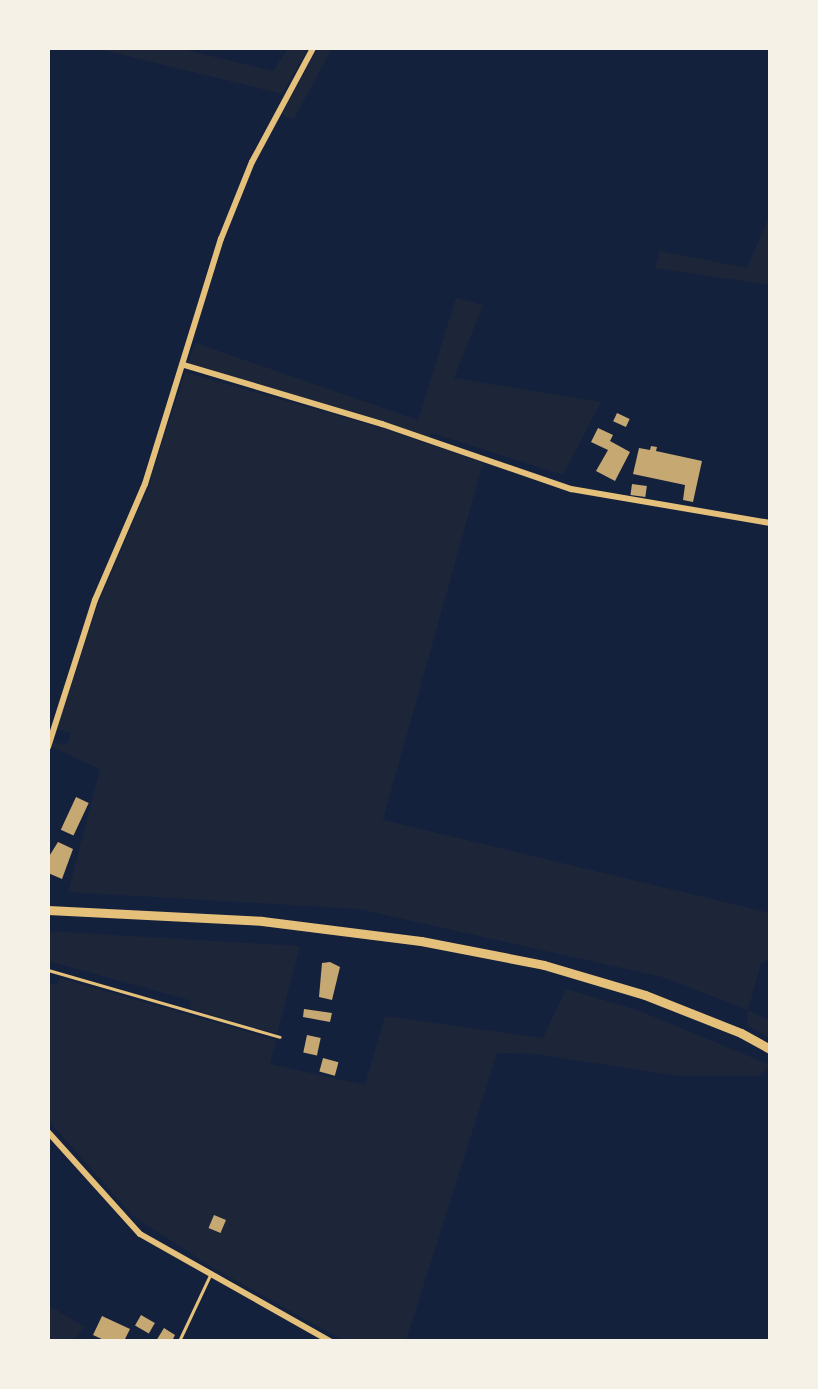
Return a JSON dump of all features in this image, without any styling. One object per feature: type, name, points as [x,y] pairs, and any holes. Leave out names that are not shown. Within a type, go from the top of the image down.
[{"type":"main road","points":[[48,910],[262,921],[421,941],[544,965],[645,995],[741,1033],[770,1049]]},
{"type":"street","points":[[48,747],[95,600],[145,484],[184,365],[221,239],[252,162],[313,48]]},
{"type":"street","points":[[184,365],[382,424],[571,489],[770,523]]},
{"type":"street","points":[[48,1132],[128,1224],[210,1275],[326,1340]]},
{"type":"lane","points":[[48,970],[280,1037]]},
{"type":"lane","points":[[179,1341],[210,1275]]},
{"type":"shaded area","points":[[95,48],[178,48],[273,71],[288,48],[308,48],[282,94]]},
{"type":"shaded area","points":[[318,48],[332,48],[294,119],[286,117],[282,114]]},
{"type":"shaded area","points":[[770,215],[770,285],[655,268],[660,251],[747,268]]},
{"type":"shaded area","points":[[456,298],[483,305],[454,378],[601,402],[563,475],[432,433],[429,437],[188,364],[195,343],[418,420]]},
{"type":"shaded area","points":[[185,372],[381,428],[483,463],[383,820],[770,913],[770,958],[761,964],[748,1010],[662,977],[359,909],[68,892],[100,769],[52,747],[53,742],[67,745],[71,733],[57,729],[99,602],[148,488]]},
{"type":"shaded area","points":[[48,931],[300,946],[277,1034],[191,1009],[189,1000],[48,961]]},
{"type":"shaded area","points":[[60,978],[276,1040],[270,1064],[365,1085],[385,1016],[543,1038],[566,989],[640,1011],[770,1065],[759,1076],[679,1076],[535,1054],[497,1053],[406,1341],[344,1341],[212,1267],[133,1216],[48,1120],[48,982],[58,985]]},
{"type":"shaded area","points":[[748,1010],[770,1021],[770,1038],[747,1025]]},
{"type":"shaded area","points":[[48,1305],[85,1327],[73,1341],[48,1341]]},
{"type":"building","points":[[617,413],[630,419],[626,427],[613,421]]},
{"type":"building","points":[[598,428],[613,435],[610,441],[630,452],[615,481],[596,471],[608,450],[591,442]]},
{"type":"building","points":[[651,446],[657,447],[656,451],[702,461],[693,502],[683,500],[685,485],[633,474],[639,448],[650,450]]},
{"type":"building","points":[[632,484],[647,486],[645,497],[630,495]]},
{"type":"building","points":[[76,797],[89,803],[73,836],[61,830]]},
{"type":"building","points":[[58,842],[73,849],[62,879],[48,873],[48,858]]},
{"type":"building","points":[[330,962],[340,967],[332,1000],[319,997],[322,963]]},
{"type":"building","points":[[304,1009],[332,1013],[330,1022],[303,1017]]},
{"type":"building","points":[[307,1035],[321,1038],[317,1056],[303,1053]]},
{"type":"building","points":[[323,1058],[338,1062],[335,1076],[319,1072]]},
{"type":"building","points":[[214,1215],[226,1220],[220,1233],[209,1228]]},
{"type":"building","points":[[141,1315],[155,1323],[149,1333],[135,1325]]},
{"type":"building","points":[[102,1316],[130,1329],[124,1341],[106,1341],[93,1335]]},
{"type":"building","points":[[164,1328],[175,1335],[172,1341],[156,1341]]}]
